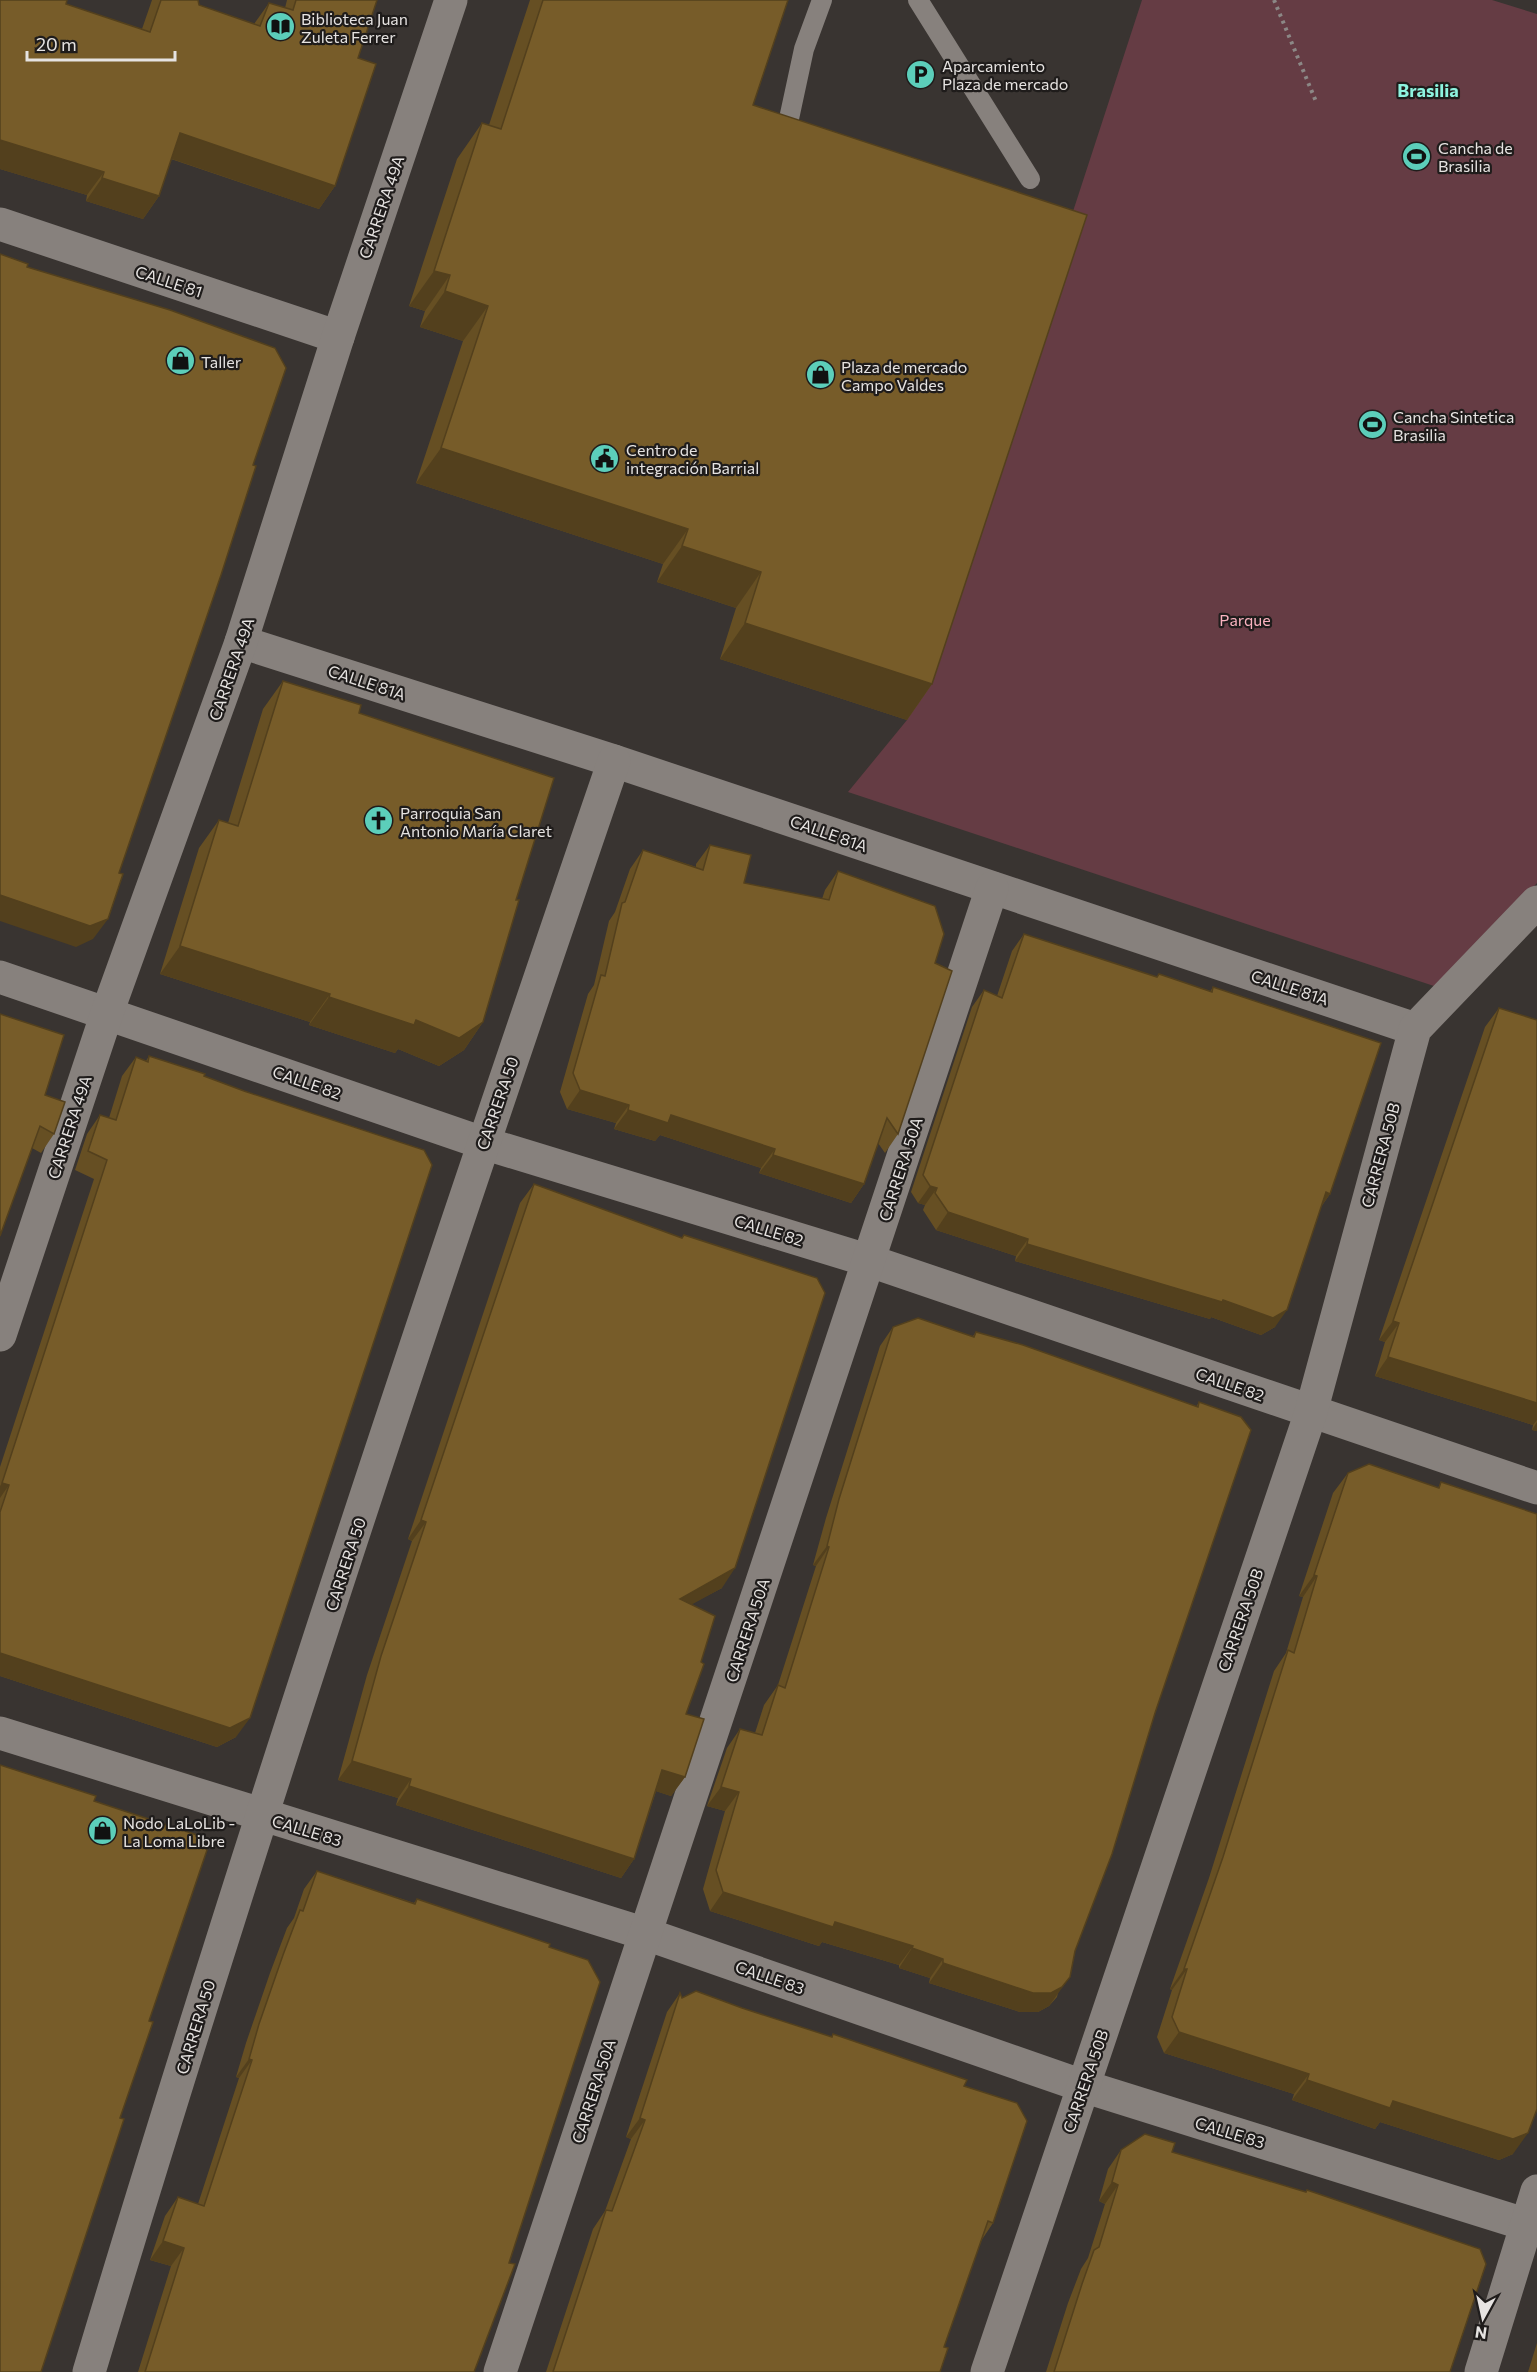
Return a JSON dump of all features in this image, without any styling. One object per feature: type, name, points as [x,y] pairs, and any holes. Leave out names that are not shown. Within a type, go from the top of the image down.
[{"type":"street","name":"CARRERA 49A","points":[[0,1335],[107,1013],[242,642],[338,337],[451,0]]},
{"type":"street","name":"CALLE 81","points":[[0,224],[338,337]]},
{"type":"street","name":"CALLE 81A","points":[[242,642],[614,761],[1414,1029]]},
{"type":"street","name":"CARRERA 50","points":[[89,2372],[261,1816],[483,1143],[614,761]]},
{"type":"street","name":"CARRERA 50A","points":[[500,2372],[992,888]]},
{"type":"street","name":"CARRERA 50B","points":[[987,2372],[1311,1412],[1414,1029],[1537,902]]},
{"type":"street","name":"CALLE 82","points":[[0,977],[483,1143],[870,1261],[1537,1488]]},
{"type":"street","name":"CALLE 83","points":[[0,1733],[646,1934],[1083,2086],[1531,2226]]},
{"type":"street","points":[[1481,2372],[1531,2226],[1537,2191]]},
{"type":"lane","points":[[787,128],[804,49],[822,0]]},
{"type":"lane","points":[[918,0],[1030,179]]},
{"type":"path","points":[[1274,0],[1317,104]]},
{"type":"green space","name":"Parque","points":[[1142,0],[1492,0],[1537,14],[1537,883],[1440,988],[848,792],[907,720]]},
{"type":"building","points":[[0,0],[67,0],[66,4],[150,32],[161,0],[198,0],[199,5],[260,26],[269,3],[293,10],[296,0],[377,0],[358,58],[376,64],[335,186],[180,133],[159,196],[102,178],[104,172],[0,140]]},
{"type":"building","name":"Plaza de mercado Campo Valdes","points":[[543,0],[788,0],[753,105],[1087,215],[932,684],[745,623],[761,572],[682,546],[688,529],[441,448],[488,306],[445,291],[450,275],[434,271],[482,123],[501,129]]},
{"type":"building","points":[[0,254],[28,264],[27,267],[170,310],[275,348],[286,368],[253,465],[256,466],[221,575],[119,873],[123,874],[108,919],[90,926],[0,895]]},
{"type":"building","points":[[283,681],[361,705],[359,713],[554,778],[516,900],[519,900],[483,1022],[459,1038],[416,1020],[414,1025],[329,997],[330,994],[180,946],[219,820],[238,826]]},
{"type":"building","points":[[710,845],[751,855],[744,883],[829,900],[838,871],[935,906],[944,934],[935,963],[952,971],[898,1134],[887,1118],[864,1184],[773,1155],[775,1149],[671,1115],[668,1123],[628,1110],[629,1105],[580,1090],[573,1073],[601,975],[605,976],[622,903],[625,902],[643,850],[703,870]]},
{"type":"building","points":[[1024,934],[1157,977],[1159,974],[1212,992],[1213,987],[1381,1043],[1330,1194],[1326,1192],[1287,1310],[1273,1318],[1223,1300],[1222,1302],[1027,1244],[1028,1239],[948,1212],[935,1193],[937,1188],[930,1186],[923,1175],[984,990],[1002,998]]},
{"type":"building","points":[[1499,1008],[1537,1020],[1537,1403],[1388,1357],[1399,1323],[1393,1321]]},
{"type":"building","points":[[0,1014],[64,1035],[45,1095],[65,1102],[54,1134],[40,1126],[0,1236]]},
{"type":"building","points":[[149,1056],[205,1074],[204,1076],[244,1091],[424,1150],[432,1165],[250,1718],[230,1728],[0,1653],[0,1512],[9,1485],[2,1483],[107,1160],[88,1151],[100,1115],[116,1120],[136,1057],[148,1062]]},
{"type":"building","points":[[534,1184],[682,1238],[684,1235],[817,1278],[825,1293],[735,1568],[680,1599],[715,1616],[701,1662],[704,1664],[686,1714],[704,1719],[685,1777],[662,1770],[634,1859],[409,1786],[411,1779],[352,1761],[381,1656],[426,1522],[421,1520]]},
{"type":"building","points":[[918,1318],[974,1337],[976,1332],[1023,1345],[1198,1407],[1199,1402],[1241,1417],[1251,1430],[1155,1713],[1112,1854],[1075,1951],[1070,1977],[1062,1987],[1051,1993],[1033,1993],[943,1963],[943,1959],[912,1948],[913,1946],[835,1922],[833,1927],[723,1892],[716,1870],[739,1792],[721,1787],[740,1729],[762,1735],[778,1685],[785,1688],[829,1547],[827,1546],[839,1499],[893,1327]]},
{"type":"building","points":[[1369,1464],[1439,1488],[1441,1482],[1537,1514],[1537,2109],[1528,2133],[1513,2139],[1393,2101],[1390,2108],[1307,2080],[1309,2074],[1179,2032],[1172,2017],[1187,1969],[1184,1969],[1223,1857],[1288,1650],[1294,1653],[1317,1576],[1314,1575],[1348,1473]]},
{"type":"building","points":[[0,1765],[96,1796],[94,1801],[197,1835],[207,1850],[149,2021],[153,2022],[120,2118],[124,2119],[41,2372],[0,2372]]},
{"type":"building","points":[[317,1871],[415,1904],[417,1899],[550,1944],[549,1947],[588,1960],[600,1982],[509,2263],[515,2264],[474,2372],[145,2372],[184,2248],[163,2241],[178,2197],[204,2206],[252,2060],[249,2059],[259,2024],[300,1910],[303,1911]]},
{"type":"building","points":[[696,1991],[832,2037],[833,2034],[967,2080],[964,2086],[1017,2103],[1027,2121],[993,2223],[988,2221],[944,2347],[948,2348],[940,2372],[553,2372],[606,2210],[612,2211],[645,2120],[640,2118],[680,1993],[682,1998]]},
{"type":"building","points":[[1145,2134],[1175,2143],[1172,2152],[1306,2192],[1307,2190],[1480,2249],[1486,2264],[1450,2372],[1054,2372],[1094,2250],[1099,2247],[1118,2185],[1112,2182],[1121,2150]]},
{"type":"place","name":"Biblioteca Juan Zuleta Ferrer","points":[[280,27]]},
{"type":"place","name":"Aparcamiento Plaza de mercado","points":[[921,74]]},
{"type":"place","name":"Cancha de Brasilia","points":[[1417,156]]},
{"type":"place","name":"Taller","points":[[180,361]]},
{"type":"place","name":"Plaza de mercado Campo Valdes","points":[[820,375]]},
{"type":"place","name":"Cancha Sintetica Brasilia","points":[[1372,425]]},
{"type":"place","name":"Centro de integración Barrial","points":[[605,458]]},
{"type":"place","name":"Parroquia San Antonio María Claret","points":[[379,821]]},
{"type":"place","name":"Nodo LaLoLib - La Loma Libre","points":[[102,1831]]},
{"type":"district","name":"Brasilia","points":[[1428,90]]}]
